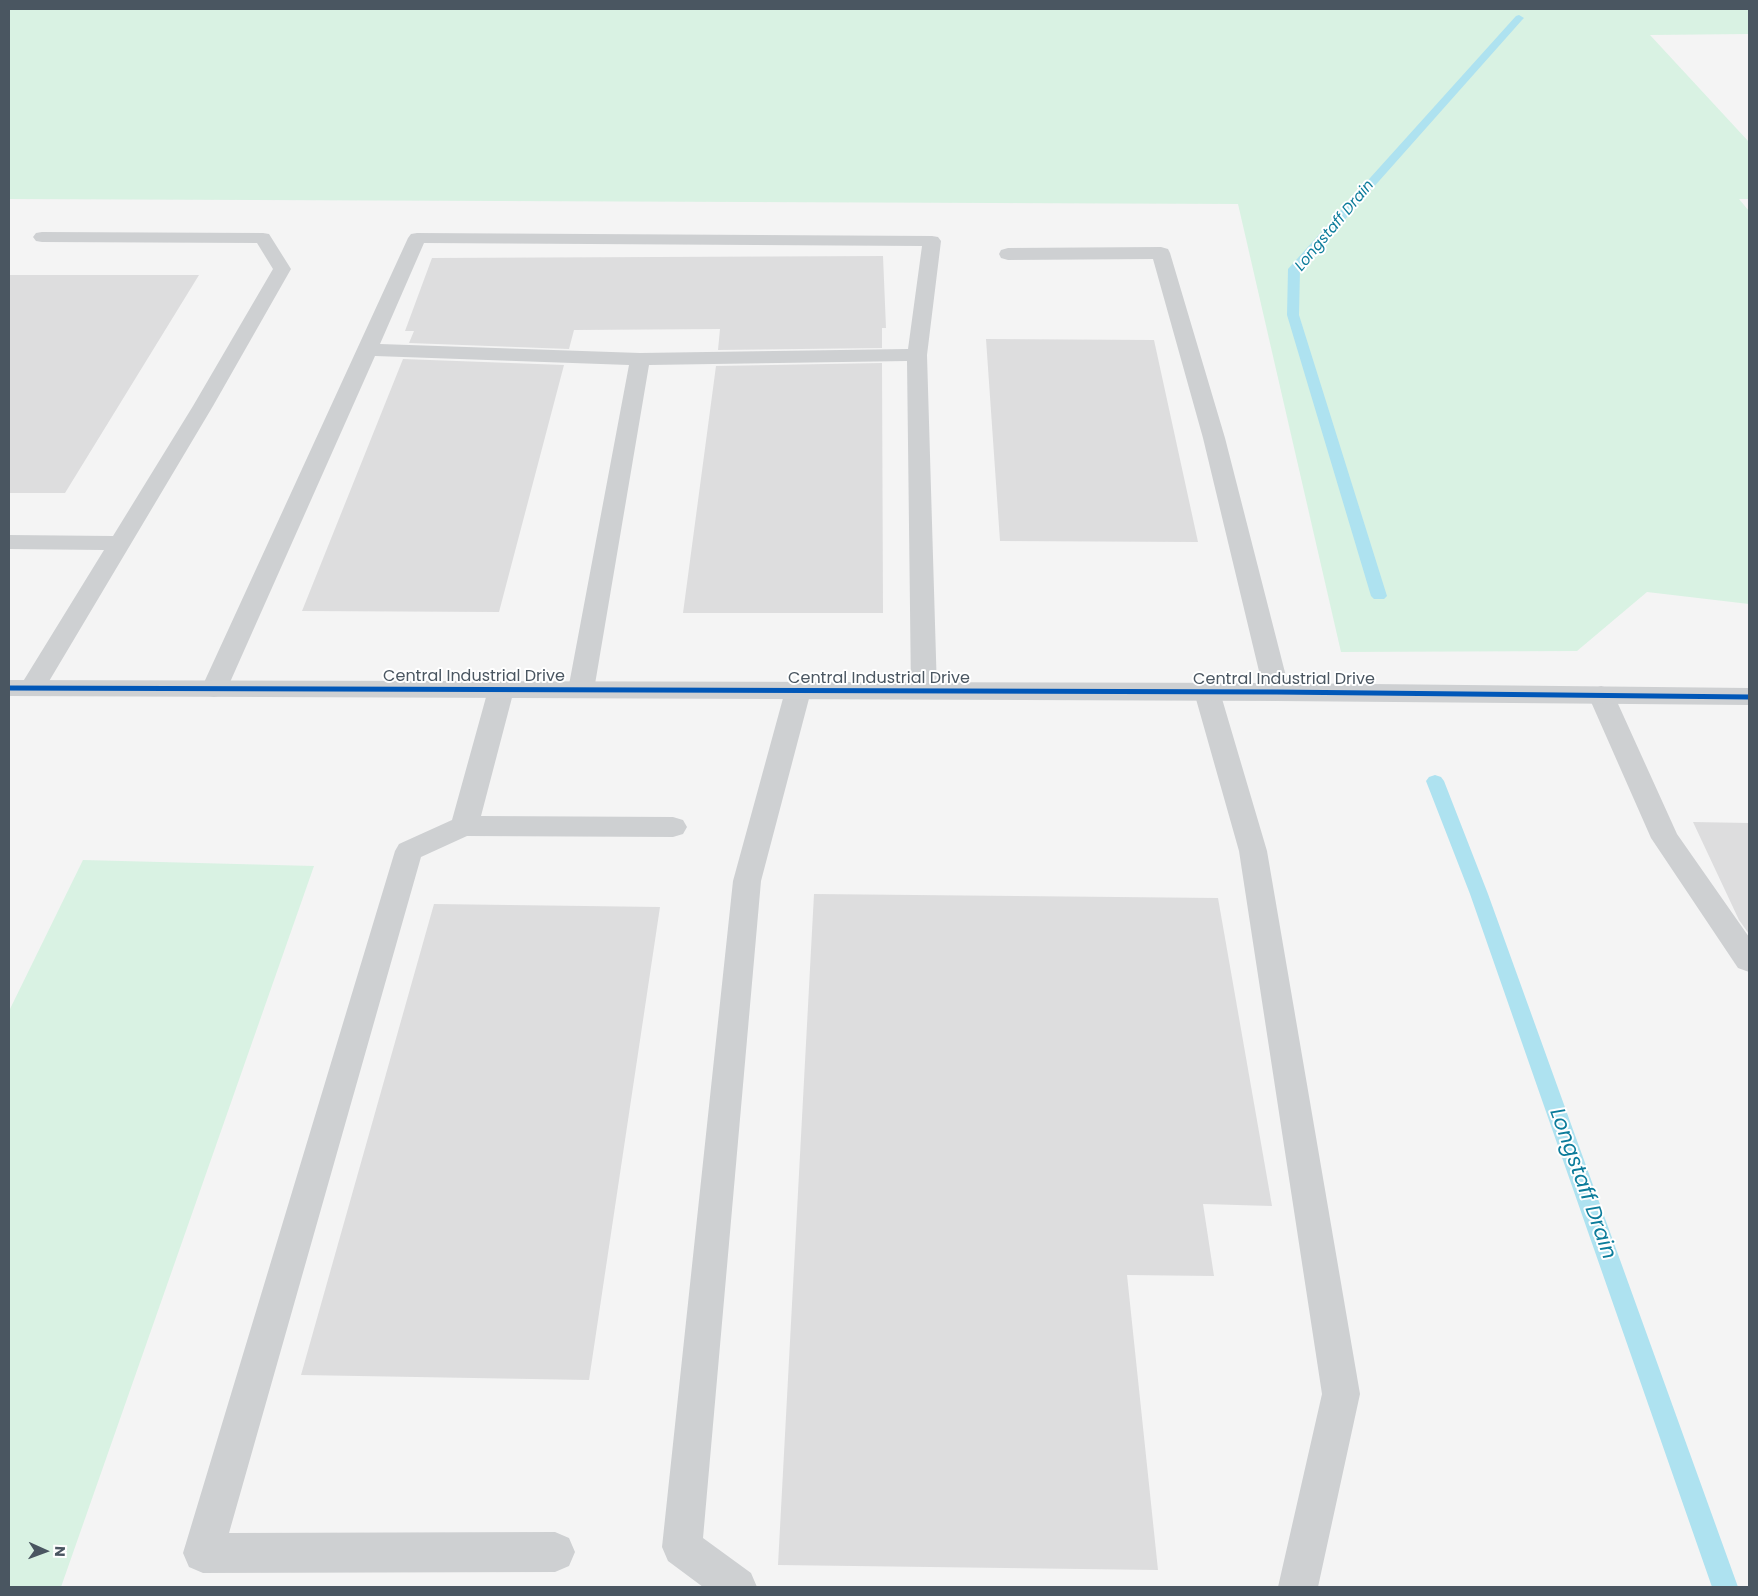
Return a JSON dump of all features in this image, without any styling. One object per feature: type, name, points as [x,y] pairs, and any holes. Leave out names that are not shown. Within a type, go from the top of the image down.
[{"type":"street","points":[[20,688],[120,543],[203,406],[282,269],[263,238],[42,237]]},
{"type":"street","points":[[214,689],[417,238],[932,241],[917,355],[924,691]]},
{"type":"street","points":[[1008,254],[1161,253],[1214,438],[1277,692]]},
{"type":"street","points":[[368,350],[640,359],[917,355]]},
{"type":"street","points":[[581,690],[640,359]]},
{"type":"street","points":[[9,542],[120,543]]},
{"type":"street","name":"Central Industrial Drive","points":[[20,688],[1277,692],[1749,697]]},
{"type":"street","points":[[464,826],[501,690]]},
{"type":"street","points":[[737,1587],[682,1547],[747,882],[798,691]]},
{"type":"street","points":[[1207,692],[1253,851],[1341,1394],[1298,1587]]},
{"type":"street","points":[[1601,695],[1665,838],[1749,960]]},
{"type":"street","points":[[555,1552],[203,1553],[409,851],[464,826],[673,827]]},
{"type":"green space","points":[[9,9],[1749,9],[1749,34],[1650,35],[1749,142],[1749,199],[1739,199],[1749,211],[1749,604],[1647,592],[1577,651],[1341,652],[1238,204],[9,199]]},
{"type":"green space","points":[[83,860],[314,866],[61,1587],[9,1587],[9,1011]]},
{"type":"building","points":[[883,256],[886,328],[882,328],[882,348],[718,350],[720,329],[574,330],[569,349],[409,343],[414,331],[405,331],[432,258]]},
{"type":"building","points":[[9,275],[199,275],[65,493],[9,493]]},
{"type":"building","points":[[986,339],[1154,340],[1198,542],[1000,541]]},
{"type":"building","points":[[403,359],[564,365],[499,612],[302,611]]},
{"type":"building","points":[[882,363],[883,613],[683,613],[716,366]]},
{"type":"building","points":[[1693,822],[1749,823],[1749,934],[1739,920]]},
{"type":"building","points":[[814,894],[1218,898],[1272,1206],[1203,1204],[1214,1276],[1127,1275],[1158,1570],[778,1565]]},
{"type":"building","points":[[434,904],[660,907],[589,1380],[301,1375]]},
{"type":"waterway","name":"Longstaff Drain","points":[[1379,596],[1293,315],[1294,269],[1519,18]]},
{"type":"waterway","name":"Longstaff Drain","points":[[1435,781],[1479,894],[1725,1587]]},
{"type":"cycle path","points":[[9,688],[1277,692],[1749,697]]}]
